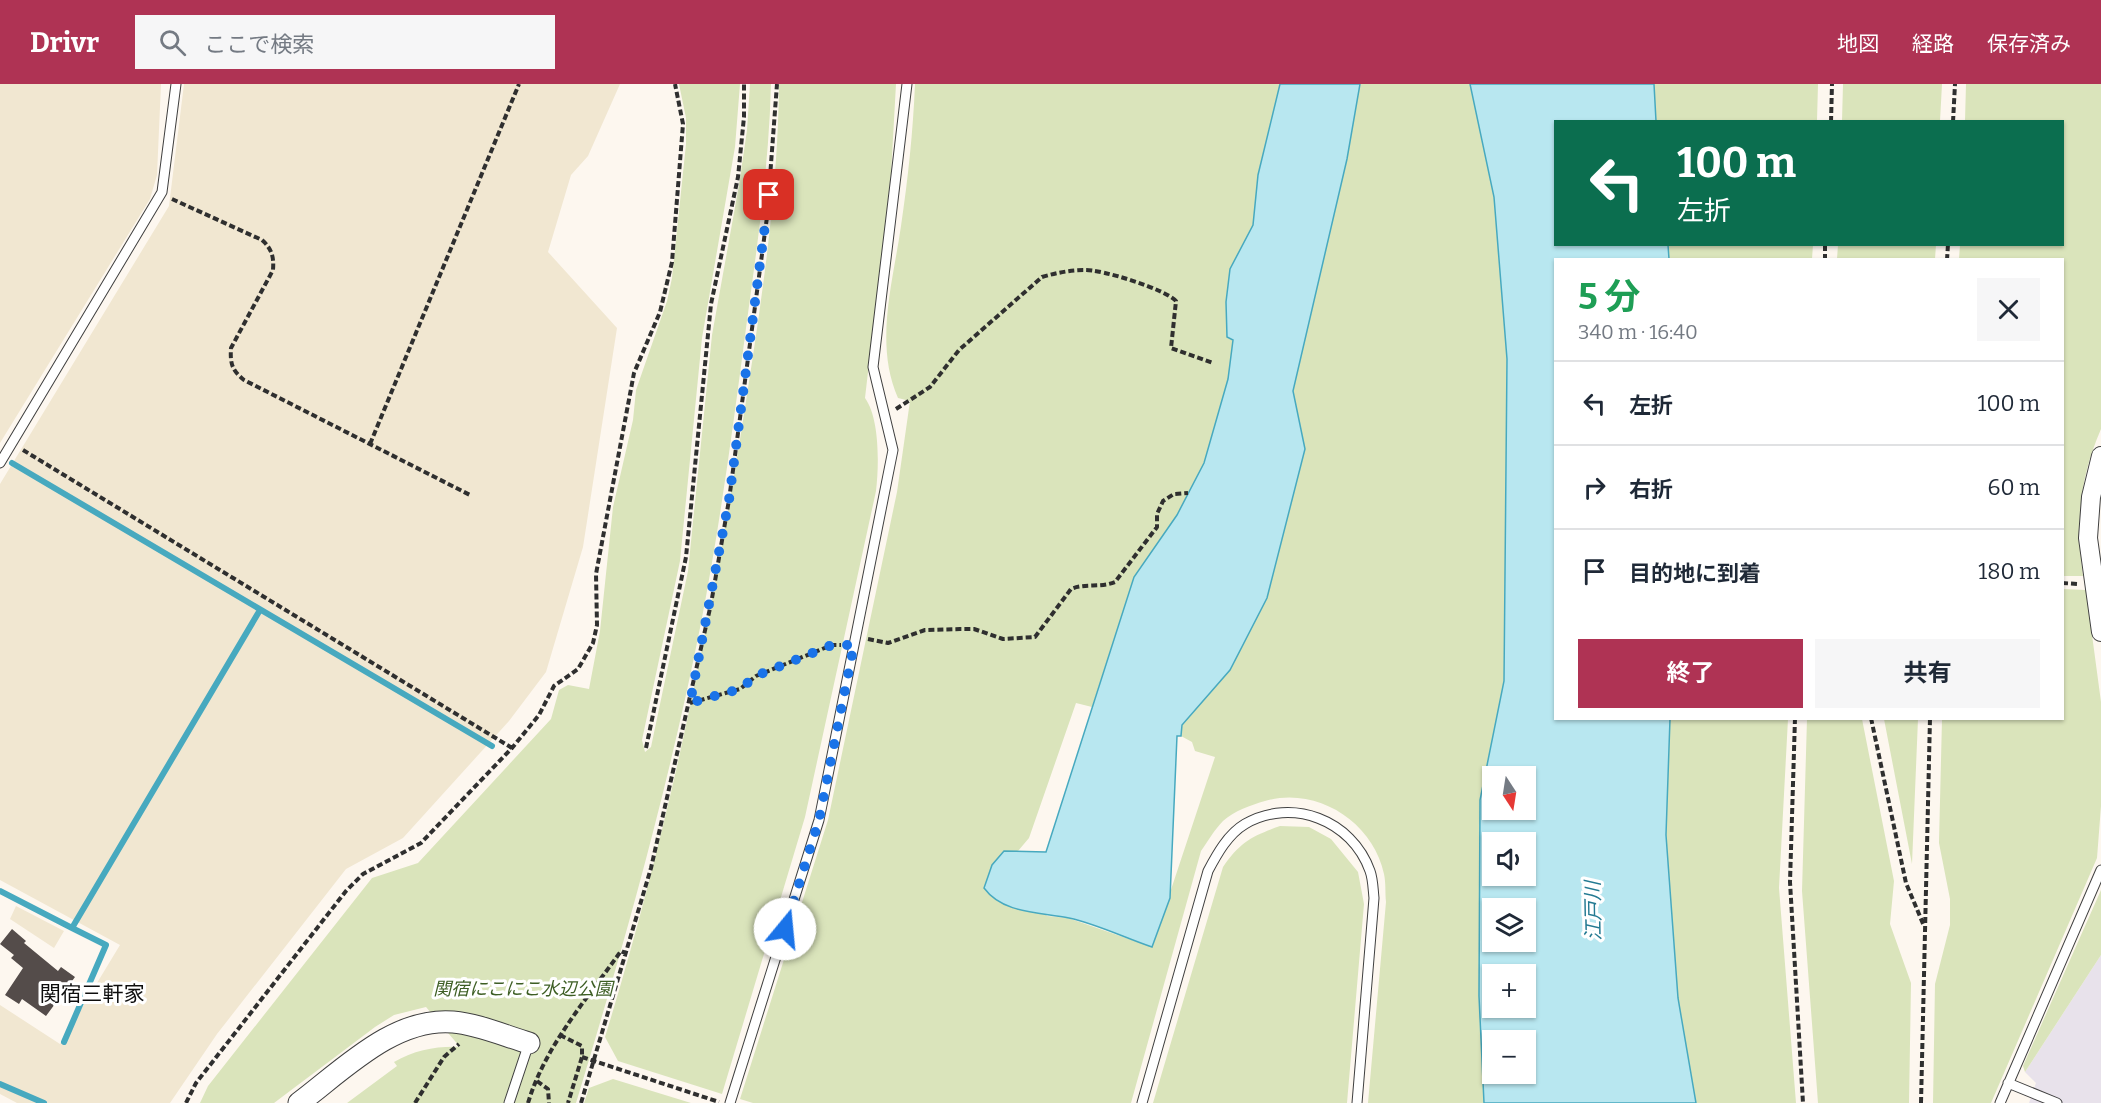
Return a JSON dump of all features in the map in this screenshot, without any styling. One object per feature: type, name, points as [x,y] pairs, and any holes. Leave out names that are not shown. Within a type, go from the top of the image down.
[{"type":"street","points":[[2101,456],[2091,497],[2088,538],[2092,585],[2101,632]]},
{"type":"street","points":[[298,1103],[390,1037],[422,1025],[439,1022],[463,1024],[529,1043]]},
{"type":"lane","points":[[0,463],[162,192],[176,84]]},
{"type":"lane","points":[[730,1103],[819,820],[893,450],[873,367],[907,84]]},
{"type":"lane","points":[[1142,1103],[1208,871],[1220,848],[1243,825],[1262,817],[1287,812],[1311,814],[1330,823],[1350,837],[1363,855],[1371,873],[1374,898],[1357,1103]]},
{"type":"lane","points":[[2000,1103],[2101,870]]},
{"type":"lane","points":[[509,1103],[529,1043]]},
{"type":"lane","points":[[2008,1083],[2057,1103]]},
{"type":"path","points":[[370,444],[519,84]]},
{"type":"path","points":[[186,1103],[196,1083],[346,891],[363,874],[421,843],[512,748],[539,715],[554,686],[578,669],[593,644],[597,625],[596,574],[634,373],[660,312],[672,262],[683,124],[675,84]]},
{"type":"path","points":[[646,748],[686,557],[709,315],[738,177],[744,117],[744,84]]},
{"type":"path","points":[[581,1103],[627,954],[690,703],[729,500],[767,217],[777,84]]},
{"type":"path","points":[[1831,120],[1832,84]]},
{"type":"path","points":[[1953,120],[1955,84]]},
{"type":"path","points":[[162,192],[262,240],[270,247],[274,260],[273,270],[231,348],[230,361],[233,371],[244,380],[470,495]]},
{"type":"path","points":[[885,416],[930,387],[959,350],[1042,277],[1058,272],[1087,269],[1151,286],[1170,294],[1176,301],[1171,348],[1213,363]]},
{"type":"path","points":[[12,443],[512,748]]},
{"type":"path","points":[[690,703],[740,689],[756,676],[832,645],[855,640],[888,643],[926,630],[974,629],[1003,639],[1035,637],[1071,589],[1079,586],[1105,586],[1115,582],[1157,527],[1157,514],[1163,501],[1174,494],[1188,493]]},
{"type":"path","points":[[2064,583],[2092,585]]},
{"type":"path","points":[[1795,720],[1790,882],[1803,1103]]},
{"type":"path","points":[[1871,720],[1906,883],[1925,929]]},
{"type":"path","points":[[1921,1103],[1930,720]]},
{"type":"path","points":[[528,1103],[544,1061],[560,1035],[621,951],[627,954]]},
{"type":"path","points":[[560,1035],[582,1046],[582,1057],[568,1103]]},
{"type":"path","points":[[415,1103],[444,1057],[459,1044]]},
{"type":"path","points":[[582,1057],[723,1103]]},
{"type":"path","points":[[537,1081],[548,1089],[549,1103]]},
{"type":"shaded area","points":[[0,84],[161,84],[157,175],[150,199],[0,443]]},
{"type":"shaded area","points":[[184,84],[620,84],[588,156],[571,175],[548,252],[617,328],[583,547],[546,672],[509,721],[403,838],[346,869],[217,1034],[170,1103],[17,1103],[0,1094],[0,1005],[60,1044],[120,945],[0,880],[0,484],[169,206]]},
{"type":"shaded area","points":[[16,906],[64,931],[54,948],[10,919]]},
{"type":"shaded area","points":[[2101,955],[2101,1103],[2029,1103],[2036,1083],[2025,1072]]},
{"type":"green space","name":"関宿にこにこ水辺公園","points":[[679,84],[740,84],[735,147],[702,338],[680,561],[642,740],[645,752],[651,747],[688,571],[712,335],[739,185],[747,130],[750,84],[771,84],[765,176],[731,439],[701,623],[675,744],[644,864],[576,1103],[347,1103],[397,1066],[394,1062],[410,1054],[443,1047],[460,1047],[426,1007],[394,1015],[375,1027],[274,1103],[200,1103],[208,1086],[372,878],[418,863],[551,719],[559,690],[568,685],[589,689],[600,631],[613,507],[633,420],[636,390],[667,301],[672,278],[686,144],[686,118]]},
{"type":"green space","points":[[779,84],[896,84],[891,174],[865,398],[870,407],[876,430],[877,481],[805,817],[722,1094],[618,1061],[605,1037],[666,813],[700,662],[714,586],[741,433],[766,259],[775,171]]},
{"type":"green space","points":[[915,84],[1280,84],[1258,175],[1253,225],[1230,269],[1226,302],[1233,340],[1228,379],[1204,463],[1177,515],[1134,577],[1092,707],[1076,703],[1029,838],[1018,851],[1004,851],[1047,916],[1068,918],[1152,947],[1215,757],[1195,751],[1192,742],[1181,736],[1182,725],[1230,670],[1267,598],[1305,449],[1293,391],[1347,159],[1360,84],[1470,84],[1494,197],[1507,359],[1504,681],[1487,766],[1482,766],[1480,800],[1479,996],[1484,1103],[1368,1103],[1386,902],[1384,874],[1378,855],[1368,839],[1340,812],[1304,799],[1285,798],[1265,801],[1232,814],[1214,831],[1201,851],[1131,1103],[753,1103],[740,1099],[828,820],[897,492],[910,401],[898,398],[887,356],[886,335],[913,120]]},
{"type":"green space","points":[[1654,84],[1818,84],[1817,120],[1656,120]]},
{"type":"green space","points":[[1843,84],[1942,84],[1940,120],[1842,120]]},
{"type":"green space","points":[[1966,84],[2101,84],[2101,429],[2088,466],[2081,502],[2080,538],[2083,576],[2064,576],[2064,258],[1959,258],[1960,246],[2064,246],[2064,120],[1965,120]]},
{"type":"green space","points":[[1668,246],[1813,246],[1812,258],[1669,258]]},
{"type":"green space","points":[[1838,246],[1936,246],[1935,258],[1837,258]]},
{"type":"green space","points":[[2064,589],[2086,590],[2101,702],[2101,806],[2097,858],[1991,1103],[1933,1103],[1935,984],[1950,925],[1950,899],[1939,843],[1942,720],[2064,720]]},
{"type":"green space","points":[[1670,720],[1788,720],[1779,888],[1796,1103],[1696,1103],[1678,998],[1666,835]]},
{"type":"green space","points":[[1807,720],[1862,720],[1894,881],[1890,924],[1911,983],[1909,1103],[1818,1103],[1802,891]]},
{"type":"green space","points":[[1884,720],[1918,720],[1912,864]]},
{"type":"green space","points":[[1280,826],[1309,827],[1331,839],[1358,872],[1364,904],[1347,1103],[1153,1103],[1223,867],[1235,851],[1247,841]]},
{"type":"green space","points":[[2101,890],[2101,955],[2025,1072],[2023,1066]]},
{"type":"green space","points":[[613,1079],[691,1103],[584,1103],[589,1088]]},
{"type":"water","points":[[1280,84],[1360,84],[1347,159],[1293,391],[1305,449],[1267,598],[1230,670],[1182,725],[1181,736],[1177,736],[1170,898],[1152,947],[1069,918],[1012,907],[992,897],[984,888],[992,865],[1004,851],[1046,852],[1134,577],[1177,515],[1204,463],[1228,379],[1233,340],[1227,337],[1226,302],[1230,269],[1253,225],[1258,175]]},
{"type":"water","name":"江戸川","points":[[1470,84],[1654,84],[1656,120],[1554,120],[1554,246],[1668,246],[1669,258],[1554,258],[1554,720],[1670,720],[1666,835],[1678,998],[1696,1103],[1484,1103],[1483,1084],[1536,1084],[1536,1030],[1482,1030],[1482,1060],[1479,996],[1480,800],[1482,790],[1482,820],[1536,820],[1536,766],[1487,766],[1504,681],[1507,359],[1494,197]]},
{"type":"building","points":[[12,929],[26,941],[24,943],[58,971],[61,967],[75,977],[46,1016],[22,999],[19,1004],[5,995],[23,968],[11,958],[14,955],[0,944]]},
{"type":"waterway","points":[[12,463],[492,746]]},
{"type":"waterway","points":[[0,891],[72,928],[260,610]]},
{"type":"waterway","points":[[64,1042],[106,945],[72,928]]},
{"type":"waterway","points":[[0,1084],[44,1103]]},
{"type":"district","name":"関宿三軒家","points":[[92,994]]},
{"type":"route","points":[[769,195],[729,500],[711,604],[690,703],[740,689],[756,676],[778,669],[832,645],[854,645],[819,820],[785,929]]}]
